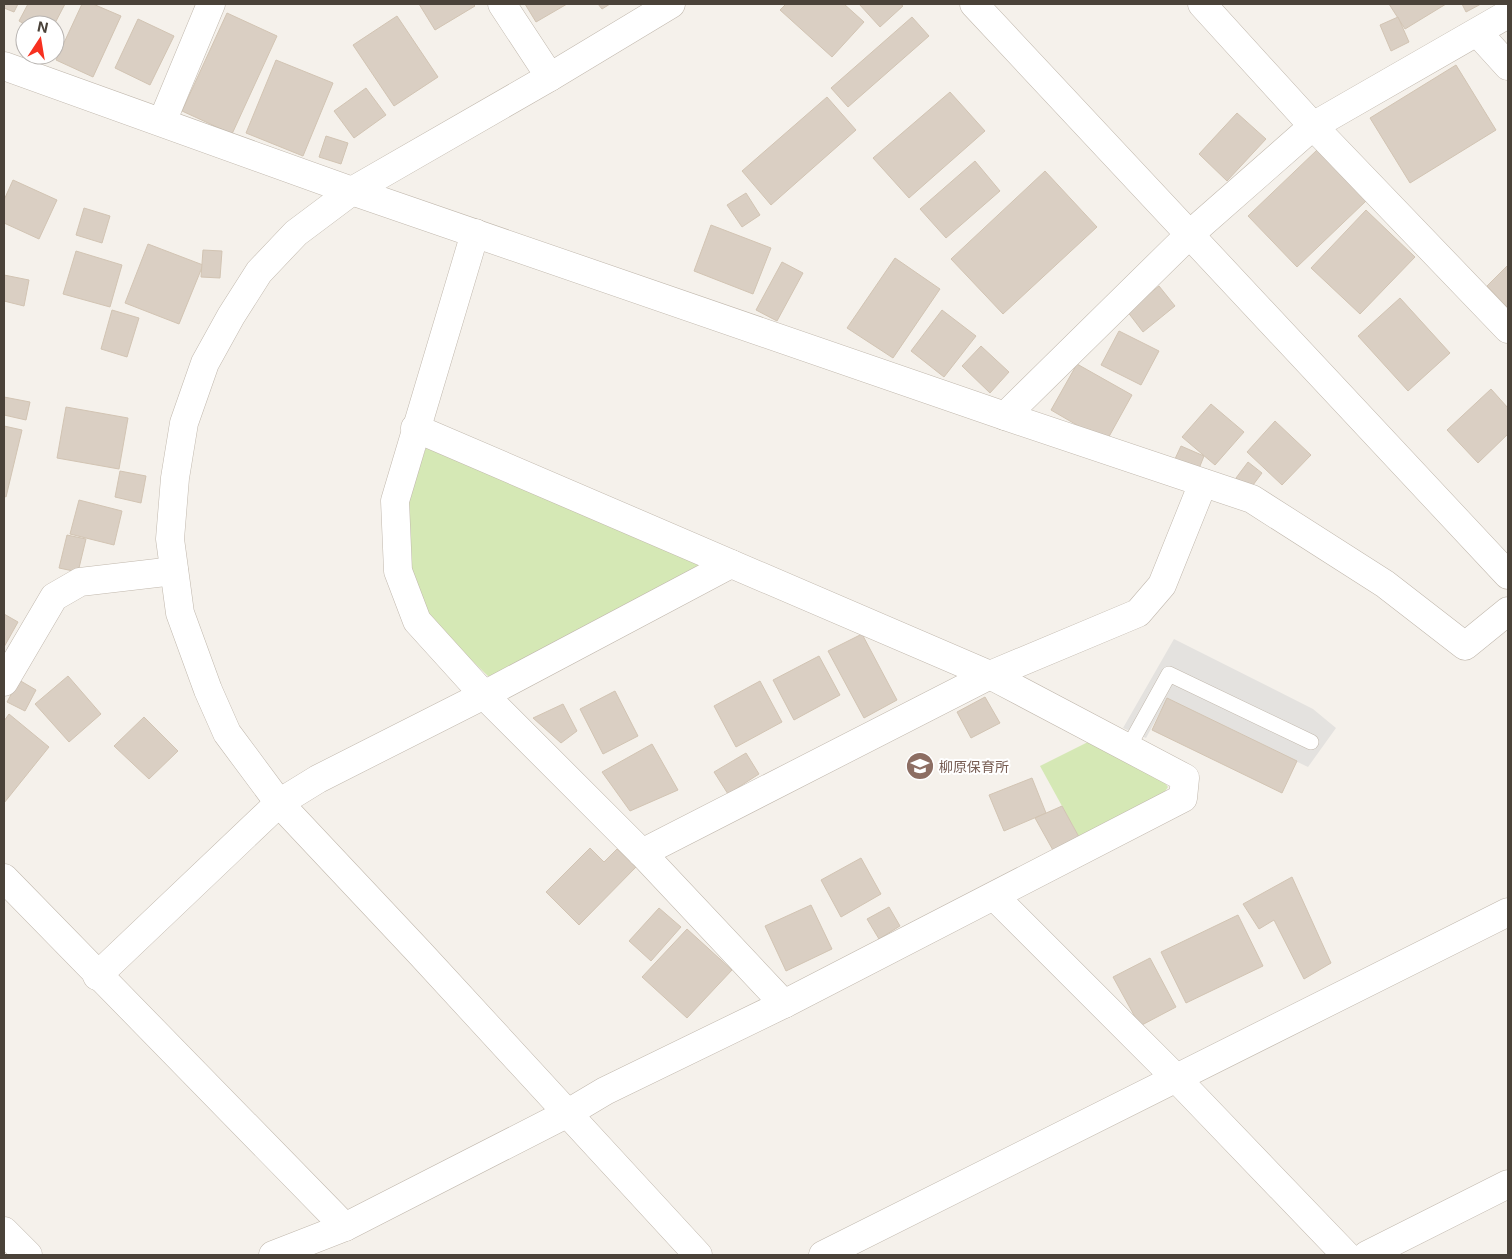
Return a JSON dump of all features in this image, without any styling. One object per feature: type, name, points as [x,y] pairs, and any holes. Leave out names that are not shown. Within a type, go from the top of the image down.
[{"type":"street","points":[[162,122],[211,4]]},
{"type":"street","points":[[502,4],[550,77]]},
{"type":"street","points":[[671,4],[550,77],[352,191],[296,233],[259,272],[231,316],[205,363],[184,424],[175,478],[170,539],[180,612],[208,690],[227,733],[279,803],[698,1255]]},
{"type":"street","points":[[974,4],[1508,575]]},
{"type":"street","points":[[1202,4],[1313,126],[1508,329]]},
{"type":"street","points":[[1005,416],[1189,235],[1313,126],[1478,33],[1508,14]]},
{"type":"street","points":[[1478,33],[1508,66]]},
{"type":"street","points":[[7,75],[162,122],[352,191],[1252,499],[1306,531],[1385,584],[1465,646],[1508,611]]},
{"type":"street","points":[[475,233],[395,502],[398,571],[417,621],[484,695],[642,853],[784,1004]]},
{"type":"street","points":[[273,1255],[345,1227],[568,1113],[605,1091],[784,1004],[995,897],[1183,798],[1185,778],[990,675],[416,428]]},
{"type":"street","points":[[642,853],[990,675],[1138,613],[1162,585],[1203,483]]},
{"type":"street","points":[[97,976],[189,891],[279,803],[318,778],[484,695],[732,564]]},
{"type":"street","points":[[4,682],[54,597],[80,582],[174,571]]},
{"type":"street","points":[[4,878],[97,976],[345,1227]]},
{"type":"street","points":[[995,897],[1176,1078],[1346,1255]]},
{"type":"street","points":[[823,1255],[1508,912]]},
{"type":"street","points":[[1366,1255],[1508,1184]]},
{"type":"street","points":[[4,1231],[28,1255]]},
{"type":"lane","points":[[1128,748],[1169,674],[1311,742]]},
{"type":"green space","points":[[427,445],[702,565],[496,676],[488,676],[434,622],[421,602],[415,586],[406,539],[406,524],[411,495]]},
{"type":"green space","points":[[1088,742],[1161,778],[1168,787],[1164,793],[1079,837],[1040,766]]},
{"type":"shaded area","points":[[1174,639],[1313,709],[1336,728],[1308,767],[1167,699],[1146,738],[1123,728]]},
{"type":"building","points":[[4,4],[18,4],[14,12],[4,8]]},
{"type":"building","points":[[28,4],[65,4],[59,15],[22,15]]},
{"type":"building","points":[[82,4],[93,4],[121,16],[93,77],[65,64],[65,41]]},
{"type":"building","points":[[419,4],[473,4],[475,6],[435,30]]},
{"type":"building","points":[[525,4],[567,4],[536,22]]},
{"type":"building","points":[[598,4],[610,4],[602,9]]},
{"type":"building","points":[[786,4],[844,4],[864,22],[832,57],[780,10]]},
{"type":"building","points":[[859,4],[900,4],[903,6],[880,27]]},
{"type":"building","points":[[1389,4],[1446,4],[1405,29]]},
{"type":"building","points":[[1462,4],[1481,4],[1466,12]]},
{"type":"building","points":[[227,13],[277,36],[232,134],[182,111]]},
{"type":"building","points":[[397,16],[438,77],[394,106],[353,45]]},
{"type":"building","points":[[912,17],[929,36],[848,107],[831,88]]},
{"type":"building","points":[[1398,17],[1409,42],[1391,51],[1380,25]]},
{"type":"building","points":[[138,19],[174,36],[150,85],[115,68]]},
{"type":"building","points":[[276,60],[333,83],[303,156],[246,133]]},
{"type":"building","points":[[1456,65],[1496,130],[1410,183],[1370,118]]},
{"type":"building","points":[[366,88],[386,115],[354,138],[334,111]]},
{"type":"building","points":[[950,92],[985,131],[909,198],[873,158]]},
{"type":"building","points":[[827,97],[856,130],[771,205],[742,171]]},
{"type":"building","points":[[1237,113],[1266,139],[1227,181],[1199,154]]},
{"type":"building","points":[[326,136],[348,143],[341,164],[319,157]]},
{"type":"building","points":[[1317,150],[1366,201],[1297,267],[1248,216]]},
{"type":"building","points":[[975,161],[1000,191],[946,238],[920,209]]},
{"type":"building","points":[[1045,171],[1097,227],[1003,314],[951,259]]},
{"type":"building","points":[[13,180],[57,200],[39,239],[4,223],[4,200]]},
{"type":"building","points":[[746,193],[760,215],[742,227],[727,205]]},
{"type":"building","points":[[84,208],[110,216],[102,243],[76,235]]},
{"type":"building","points":[[1366,210],[1415,257],[1360,314],[1311,268]]},
{"type":"building","points":[[711,225],[771,248],[753,294],[694,271]]},
{"type":"building","points":[[148,244],[203,265],[179,324],[125,303]]},
{"type":"building","points":[[203,250],[222,251],[220,278],[201,277]]},
{"type":"building","points":[[76,251],[122,265],[110,307],[63,294]]},
{"type":"building","points":[[895,258],[940,289],[893,358],[847,328]]},
{"type":"building","points":[[782,262],[803,273],[777,321],[756,310]]},
{"type":"building","points":[[1508,265],[1508,308],[1487,286]]},
{"type":"building","points":[[4,275],[29,280],[24,306],[4,301]]},
{"type":"building","points":[[1159,286],[1175,306],[1143,332],[1127,311]]},
{"type":"building","points":[[1400,298],[1450,353],[1408,391],[1358,336]]},
{"type":"building","points":[[112,310],[139,318],[127,357],[101,349]]},
{"type":"building","points":[[942,310],[976,336],[944,377],[911,351]]},
{"type":"building","points":[[1119,331],[1159,351],[1141,385],[1101,365]]},
{"type":"building","points":[[981,346],[1009,372],[990,393],[962,366]]},
{"type":"building","points":[[1077,364],[1132,395],[1106,442],[1051,410]]},
{"type":"building","points":[[1491,389],[1508,408],[1508,434],[1478,463],[1447,430]]},
{"type":"building","points":[[4,397],[30,402],[26,420],[4,415]]},
{"type":"building","points":[[1211,404],[1244,432],[1215,465],[1182,437]]},
{"type":"building","points":[[66,407],[128,418],[119,469],[57,458]]},
{"type":"building","points":[[1275,421],[1311,455],[1282,485],[1247,452]]},
{"type":"building","points":[[4,426],[22,430],[6,497],[4,496]]},
{"type":"building","points":[[1181,446],[1204,456],[1198,471],[1174,461]]},
{"type":"building","points":[[1248,462],[1262,473],[1250,489],[1236,478]]},
{"type":"building","points":[[120,471],[146,476],[141,503],[115,497]]},
{"type":"building","points":[[79,500],[122,511],[114,545],[70,534]]},
{"type":"building","points":[[67,535],[86,539],[78,572],[59,568]]},
{"type":"building","points":[[4,614],[18,622],[4,647]]},
{"type":"building","points":[[862,634],[897,700],[864,718],[828,651]]},
{"type":"building","points":[[819,656],[840,695],[794,720],[773,680]]},
{"type":"building","points":[[68,676],[101,714],[69,742],[35,704]]},
{"type":"building","points":[[19,680],[36,690],[25,711],[7,702]]},
{"type":"building","points":[[760,681],[782,722],[736,747],[714,706]]},
{"type":"building","points":[[615,691],[638,736],[603,754],[580,709]]},
{"type":"building","points":[[985,697],[1000,723],[971,738],[957,712]]},
{"type":"building","points":[[1167,698],[1297,761],[1282,793],[1152,730]]},
{"type":"building","points":[[563,704],[577,731],[561,743],[533,718]]},
{"type":"building","points":[[9,714],[49,747],[4,803],[4,721]]},
{"type":"building","points":[[144,717],[178,751],[149,779],[114,746]]},
{"type":"building","points":[[652,744],[678,790],[630,811],[602,772]]},
{"type":"building","points":[[746,753],[759,774],[728,794],[714,772]]},
{"type":"building","points":[[1032,778],[1046,813],[1004,831],[989,795]]},
{"type":"building","points":[[1062,806],[1079,837],[1054,852],[1035,818]]},
{"type":"building","points":[[590,848],[604,862],[617,849],[636,867],[579,925],[546,892]]},
{"type":"building","points":[[861,858],[881,894],[841,917],[821,880]]},
{"type":"building","points":[[1292,877],[1331,963],[1304,979],[1274,920],[1259,929],[1243,904]]},
{"type":"building","points":[[811,905],[832,949],[786,971],[765,926]]},
{"type":"building","points":[[889,907],[900,926],[879,939],[867,919]]},
{"type":"building","points":[[659,908],[681,927],[651,961],[629,941]]},
{"type":"building","points":[[1238,915],[1263,966],[1186,1003],[1161,952]]},
{"type":"building","points":[[687,929],[732,970],[687,1018],[642,977]]},
{"type":"building","points":[[1150,958],[1176,1007],[1140,1026],[1113,977]]},
{"type":"place","name":"柳原保育所","points":[[920,766]]}]
